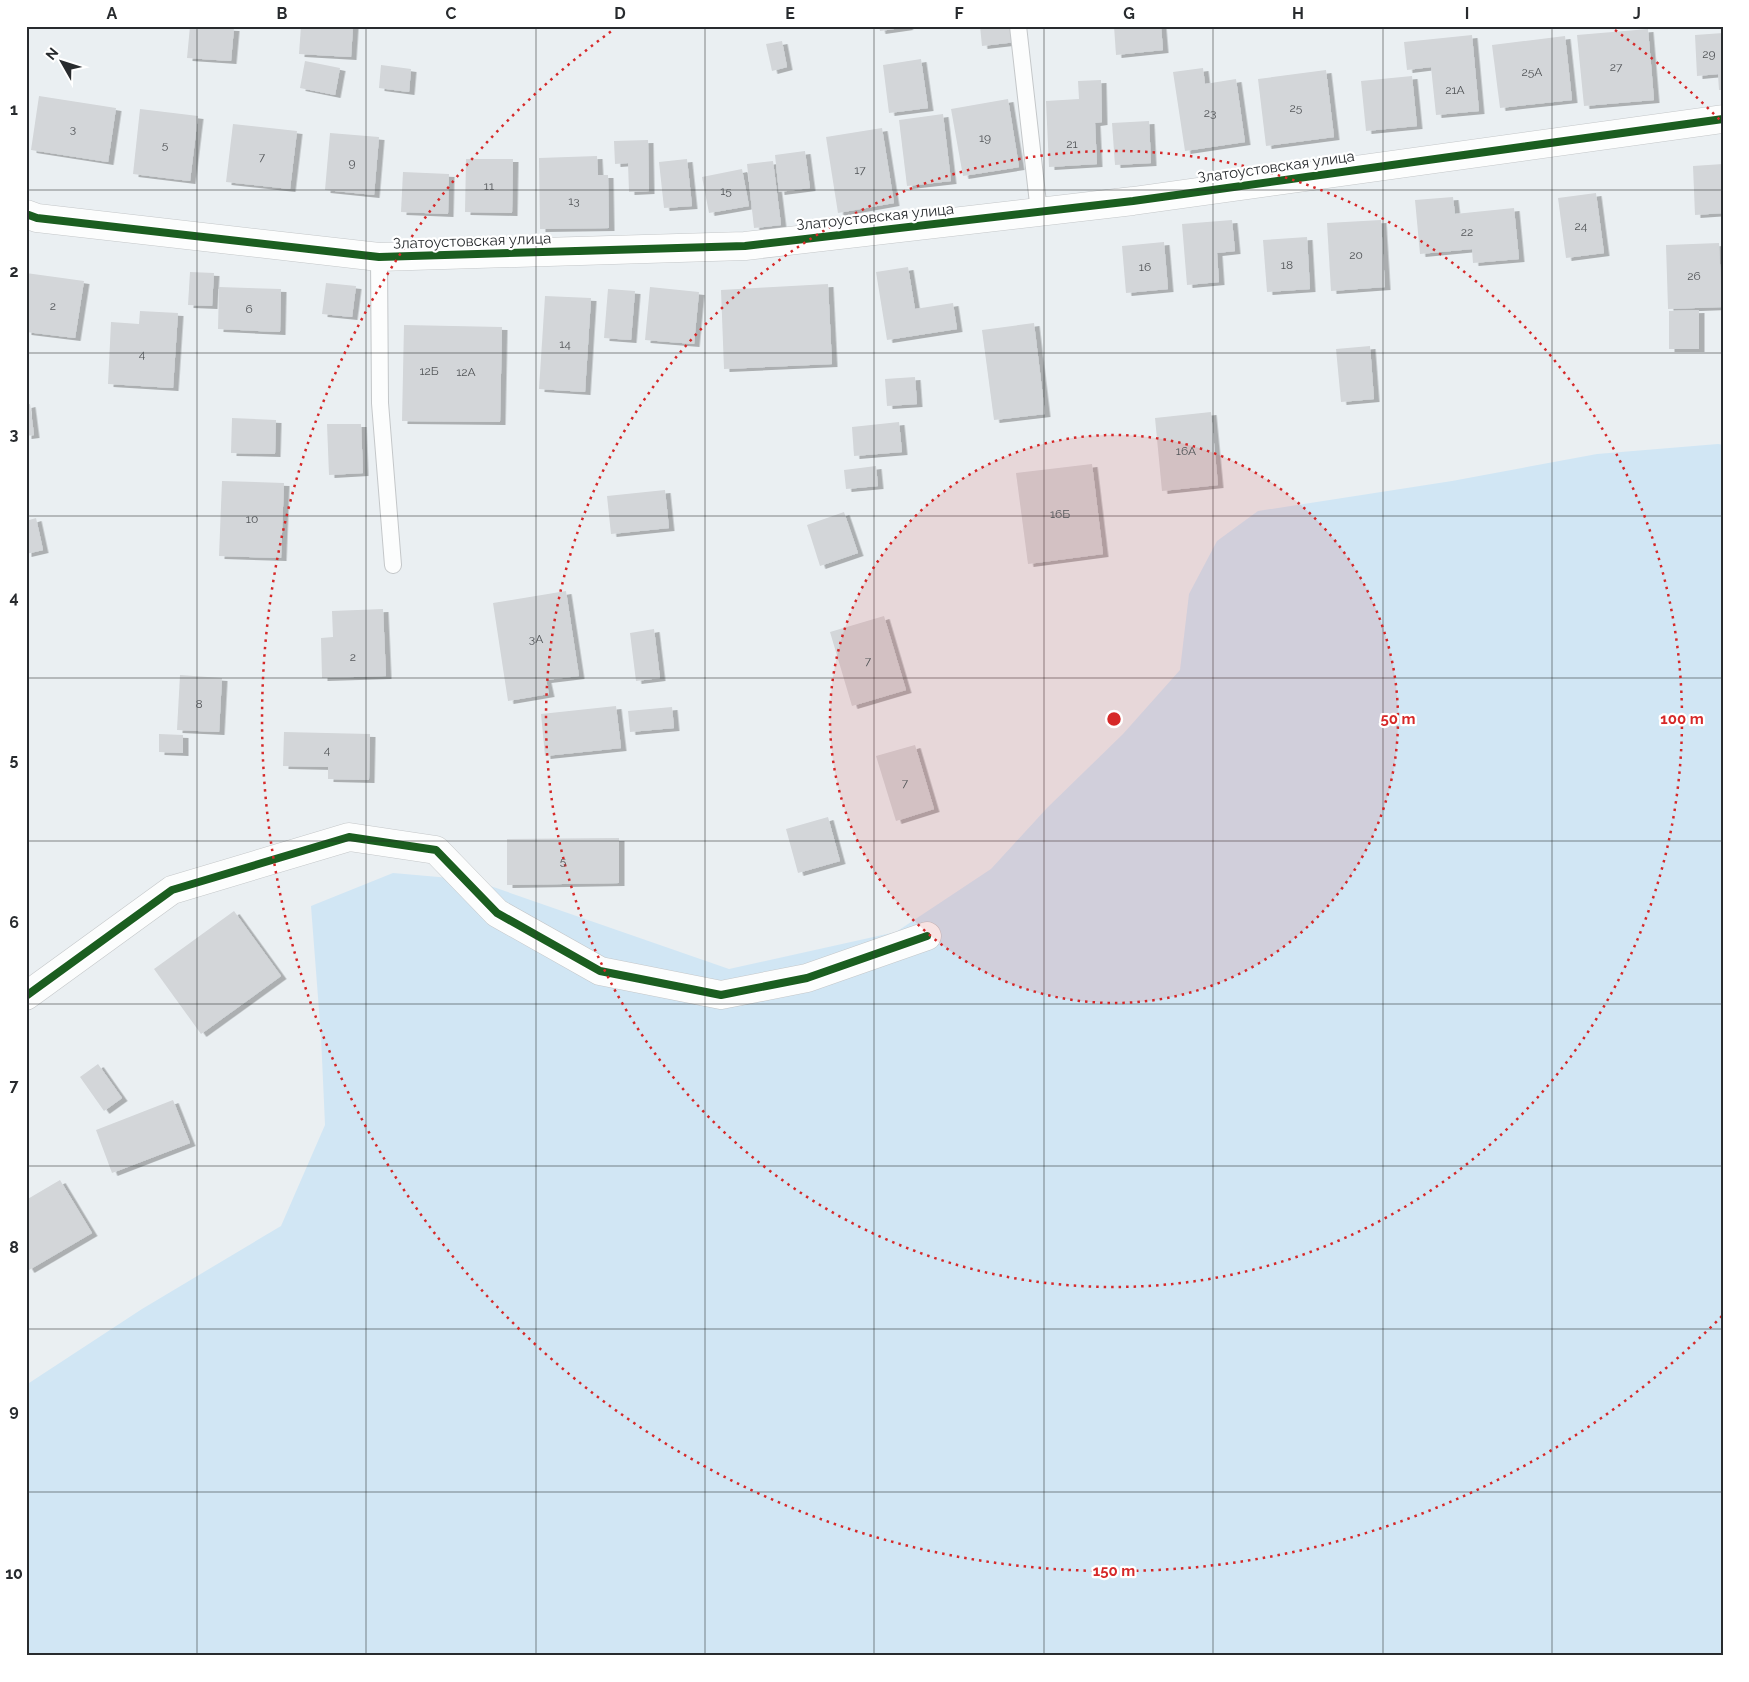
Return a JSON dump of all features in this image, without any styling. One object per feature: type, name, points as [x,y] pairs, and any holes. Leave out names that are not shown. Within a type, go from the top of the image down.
[{"type":"street","name":"Златоустовская улица","points":[[26,214],[37,218],[379,257],[744,246],[1133,201],[1723,119]]},
{"type":"street","points":[[26,996],[172,890],[349,837],[436,850],[497,913],[600,971],[721,995],[807,978],[927,936]]},
{"type":"lane","points":[[1018,26],[1039,212]]},
{"type":"lane","points":[[379,257],[380,403],[393,565]]},
{"type":"shaded area","points":[[1723,445],[1723,1656],[26,1656],[26,1385],[142,1309],[281,1226],[325,1125],[321,1036],[311,906],[393,873],[473,880],[729,969],[896,932],[991,869],[1047,808],[1123,734],[1180,670],[1189,594],[1217,541],[1258,511],[1452,481],[1597,454]]},
{"type":"building","points":[[190,26],[234,28],[231,61],[187,58]]},
{"type":"building","points":[[301,26],[353,26],[351,57],[299,54]]},
{"type":"building","points":[[879,26],[907,26],[908,27],[880,31]]},
{"type":"building","points":[[980,26],[1014,26],[1016,42],[982,46]]},
{"type":"building","points":[[1114,26],[1161,26],[1163,50],[1116,55]]},
{"type":"building","points":[[1648,29],[1654,100],[1584,106],[1577,35]]},
{"type":"building","points":[[1723,33],[1723,90],[1719,90],[1718,74],[1697,76],[1695,35]]},
{"type":"building","points":[[1472,35],[1479,111],[1436,115],[1431,67],[1407,70],[1404,42]]},
{"type":"building","points":[[1565,36],[1572,100],[1500,108],[1492,45]]},
{"type":"building","points":[[782,41],[787,67],[772,71],[766,44]]},
{"type":"building","points":[[921,59],[928,108],[889,113],[883,65]]},
{"type":"building","points":[[305,61],[340,68],[335,95],[300,88]]},
{"type":"building","points":[[381,65],[411,69],[409,92],[379,88]]},
{"type":"building","points":[[1203,68],[1205,84],[1236,79],[1245,142],[1185,151],[1173,72]]},
{"type":"building","points":[[1326,70],[1334,137],[1266,146],[1258,79]]},
{"type":"building","points":[[1412,76],[1417,126],[1366,131],[1361,81]]},
{"type":"building","points":[[1101,80],[1102,122],[1095,123],[1097,164],[1049,167],[1046,101],[1079,99],[1078,81]]},
{"type":"building","points":[[39,96],[116,108],[108,162],[31,150]]},
{"type":"building","points":[[1008,99],[1019,167],[963,176],[951,109]]},
{"type":"building","points":[[140,109],[198,116],[190,181],[133,174]]},
{"type":"building","points":[[943,114],[951,181],[907,186],[899,120]]},
{"type":"building","points":[[1149,121],[1151,163],[1115,165],[1112,123]]},
{"type":"building","points":[[233,124],[297,131],[290,189],[226,182]]},
{"type":"building","points":[[882,128],[894,203],[838,213],[826,137]]},
{"type":"building","points":[[330,133],[379,137],[374,195],[325,190]]},
{"type":"building","points":[[648,140],[649,191],[629,192],[628,163],[615,164],[614,141]]},
{"type":"building","points":[[805,151],[810,188],[779,192],[775,155]]},
{"type":"building","points":[[597,156],[598,175],[608,175],[609,228],[540,229],[539,158]]},
{"type":"building","points":[[466,159],[513,159],[512,213],[465,212]]},
{"type":"building","points":[[687,159],[692,206],[664,208],[659,162]]},
{"type":"building","points":[[773,161],[781,225],[754,228],[747,164]]},
{"type":"building","points":[[1723,164],[1723,213],[1695,215],[1693,166]]},
{"type":"building","points":[[742,169],[749,206],[709,213],[702,177]]},
{"type":"building","points":[[403,172],[449,174],[448,214],[401,212]]},
{"type":"building","points":[[1596,193],[1604,253],[1566,258],[1558,198]]},
{"type":"building","points":[[1453,197],[1455,214],[1514,208],[1519,259],[1473,263],[1472,249],[1420,254],[1415,200]]},
{"type":"building","points":[[1232,220],[1235,251],[1217,253],[1219,282],[1187,285],[1182,224]]},
{"type":"building","points":[[1381,220],[1385,287],[1331,291],[1327,223]]},
{"type":"building","points":[[1307,237],[1310,289],[1267,292],[1263,240]]},
{"type":"building","points":[[1164,242],[1168,289],[1126,293],[1122,246]]},
{"type":"building","points":[[1719,243],[1722,307],[1668,309],[1666,245]]},
{"type":"building","points":[[908,267],[915,309],[953,303],[957,329],[887,340],[876,272]]},
{"type":"building","points":[[190,272],[214,273],[212,306],[188,305]]},
{"type":"building","points":[[26,273],[84,281],[75,338],[26,332]]},
{"type":"building","points":[[326,283],[356,286],[352,317],[322,314]]},
{"type":"building","points":[[828,284],[832,364],[724,369],[721,290]]},
{"type":"building","points":[[219,287],[281,289],[280,332],[218,329]]},
{"type":"building","points":[[650,287],[699,292],[694,344],[645,340]]},
{"type":"building","points":[[608,289],[635,291],[631,340],[604,338]]},
{"type":"building","points":[[545,296],[591,298],[585,392],[539,389]]},
{"type":"building","points":[[1699,310],[1699,349],[1669,349],[1669,311]]},
{"type":"building","points":[[140,311],[178,313],[173,388],[108,384],[111,322],[139,324]]},
{"type":"building","points":[[1034,323],[1045,414],[994,420],[982,330]]},
{"type":"building","points":[[404,325],[502,327],[500,422],[402,421]]},
{"type":"building","points":[[1370,346],[1374,399],[1341,402],[1336,349]]},
{"type":"building","points":[[915,377],[917,404],[887,406],[885,379]]},
{"type":"building","points":[[30,404],[34,435],[26,436],[26,405]]},
{"type":"building","points":[[1211,412],[1218,485],[1162,491],[1155,418]]},
{"type":"building","points":[[232,418],[276,420],[275,454],[231,453]]},
{"type":"building","points":[[899,422],[902,452],[854,456],[852,427]]},
{"type":"building","points":[[327,424],[361,424],[363,473],[329,475]]},
{"type":"building","points":[[1092,464],[1103,554],[1028,564],[1016,473]]},
{"type":"building","points":[[876,466],[878,486],[846,489],[844,470]]},
{"type":"building","points":[[222,481],[284,483],[281,558],[219,556]]},
{"type":"building","points":[[665,490],[669,528],[611,534],[607,496]]},
{"type":"building","points":[[844,512],[858,553],[820,566],[807,525]]},
{"type":"building","points":[[36,518],[43,550],[26,554],[26,521]]},
{"type":"building","points":[[566,591],[579,676],[546,680],[549,694],[508,701],[493,603]]},
{"type":"building","points":[[383,609],[386,676],[322,678],[321,638],[333,637],[332,611]]},
{"type":"building","points":[[884,616],[906,690],[852,706],[830,632]]},
{"type":"building","points":[[654,629],[660,678],[636,681],[630,633]]},
{"type":"building","points":[[180,675],[222,678],[219,732],[177,730]]},
{"type":"building","points":[[616,706],[621,748],[545,756],[541,714]]},
{"type":"building","points":[[672,707],[674,728],[630,732],[628,711]]},
{"type":"building","points":[[284,732],[370,734],[369,780],[328,779],[328,767],[283,766]]},
{"type":"building","points":[[159,734],[183,735],[183,753],[159,752]]},
{"type":"building","points":[[915,745],[934,809],[896,821],[876,756]]},
{"type":"building","points":[[828,817],[840,861],[798,873],[786,829]]},
{"type":"building","points":[[619,838],[619,883],[507,885],[507,839]]},
{"type":"building","points":[[234,911],[281,976],[201,1034],[154,969]]},
{"type":"building","points":[[98,1064],[122,1098],[104,1111],[80,1077]]},
{"type":"building","points":[[173,1100],[190,1143],[112,1173],[96,1130]]},
{"type":"building","points":[[60,1180],[92,1233],[29,1270],[26,1265],[26,1200]]},
{"type":"cycle path","points":[[26,214],[37,218],[379,257],[745,246],[1133,201],[1723,119]]},
{"type":"cycle path","points":[[26,996],[172,890],[349,837],[436,850],[497,913],[600,971],[721,995],[807,978],[927,936]]}]
